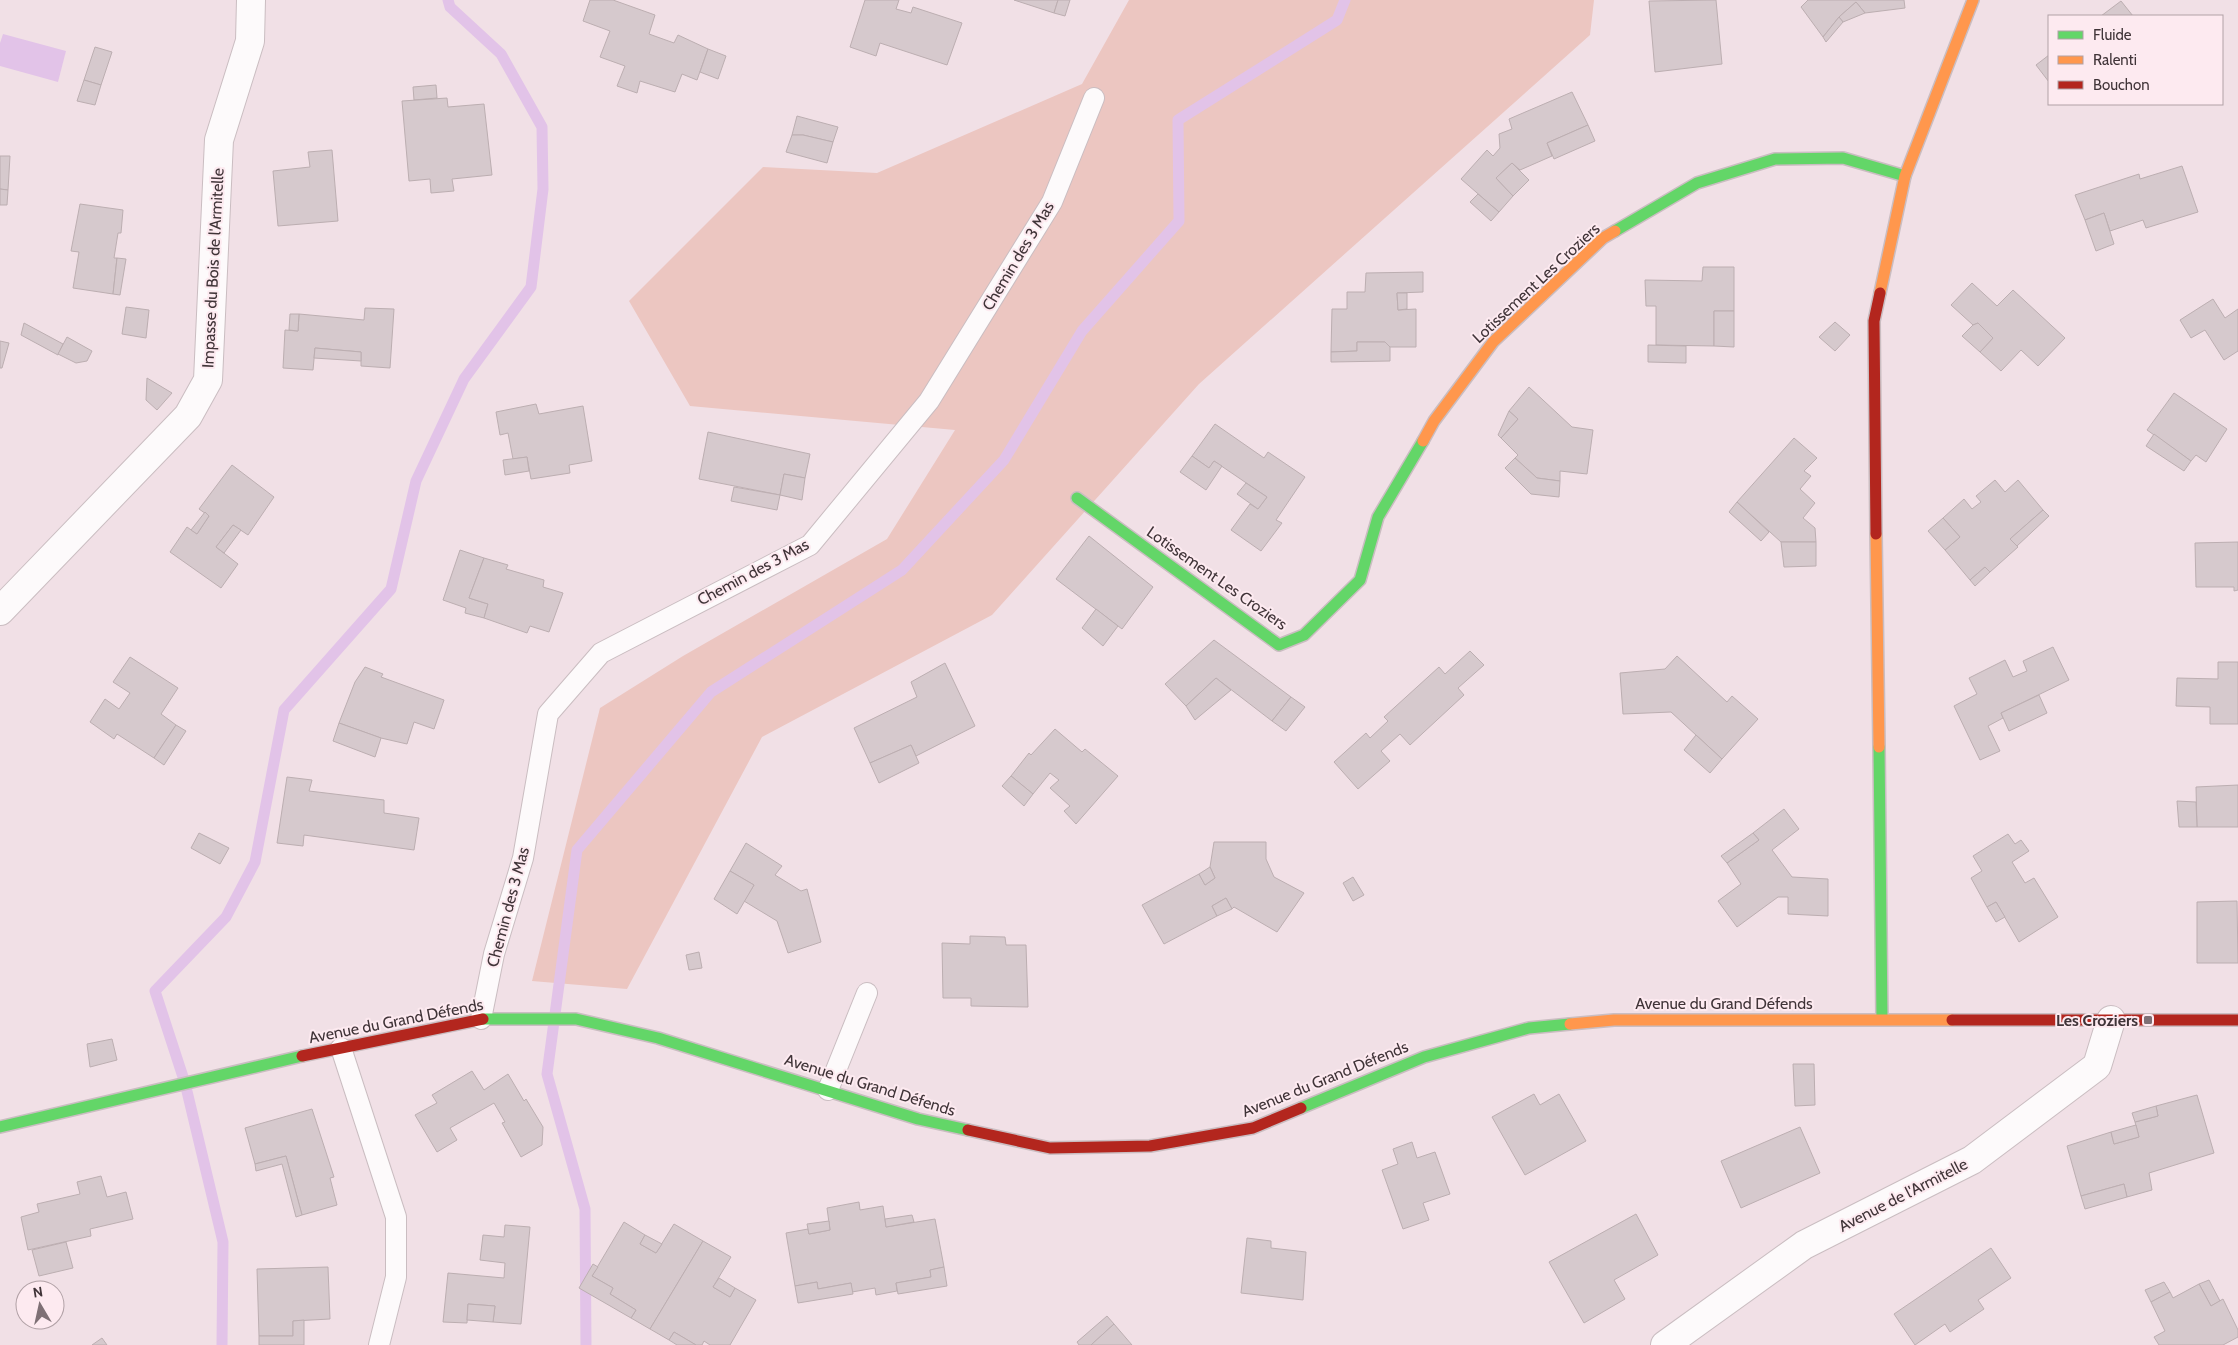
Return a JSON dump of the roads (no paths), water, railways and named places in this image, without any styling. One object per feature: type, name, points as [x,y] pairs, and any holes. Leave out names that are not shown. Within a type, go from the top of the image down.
[{"type":"street","name":"Impasse du Bois de l'Armitelle","points":[[0,611],[188,416],[208,380],[219,140],[250,41],[250,0]]},
{"type":"street","points":[[1882,1019],[1874,321],[1905,176],[1973,0]]},
{"type":"street","name":"Lotissement Les Croziers","points":[[1077,498],[1208,596],[1279,645],[1304,636],[1360,580],[1378,517],[1434,421],[1493,342],[1603,238],[1697,183],[1775,159],[1843,158],[1905,176]]},
{"type":"street","name":"Avenue du Grand Défends","points":[[0,1127],[317,1052],[480,1019],[576,1019],[658,1038],[918,1119],[1050,1148],[1150,1146],[1253,1128],[1424,1057],[1529,1028],[1614,1020],[2238,1020]]},
{"type":"street","name":"Avenue de l'Armitelle","points":[[1665,1345],[1804,1245],[1972,1160],[2097,1066],[2111,1020]]},
{"type":"lane","name":"Chemin des 3 Mas","points":[[480,1019],[494,954],[523,858],[548,714],[601,653],[810,545],[929,401],[1052,202],[1094,98]]},
{"type":"lane","points":[[828,1090],[867,993]]},
{"type":"lane","points":[[341,1048],[396,1217],[396,1277],[379,1345]]},
{"type":"waterway","points":[[222,1345],[223,1242],[185,1083],[155,991],[226,917],[255,862],[284,710],[391,589],[416,481],[464,379],[531,287],[543,189],[542,127],[501,54],[450,7],[448,0]]},
{"type":"waterway","points":[[586,1345],[585,1209],[547,1074],[577,850],[711,692],[902,570],[1004,460],[1082,331],[1179,221],[1178,120],[1337,20],[1345,0]]},
{"type":"place","name":"Les Croziers","points":[[2148,1020]]}]
